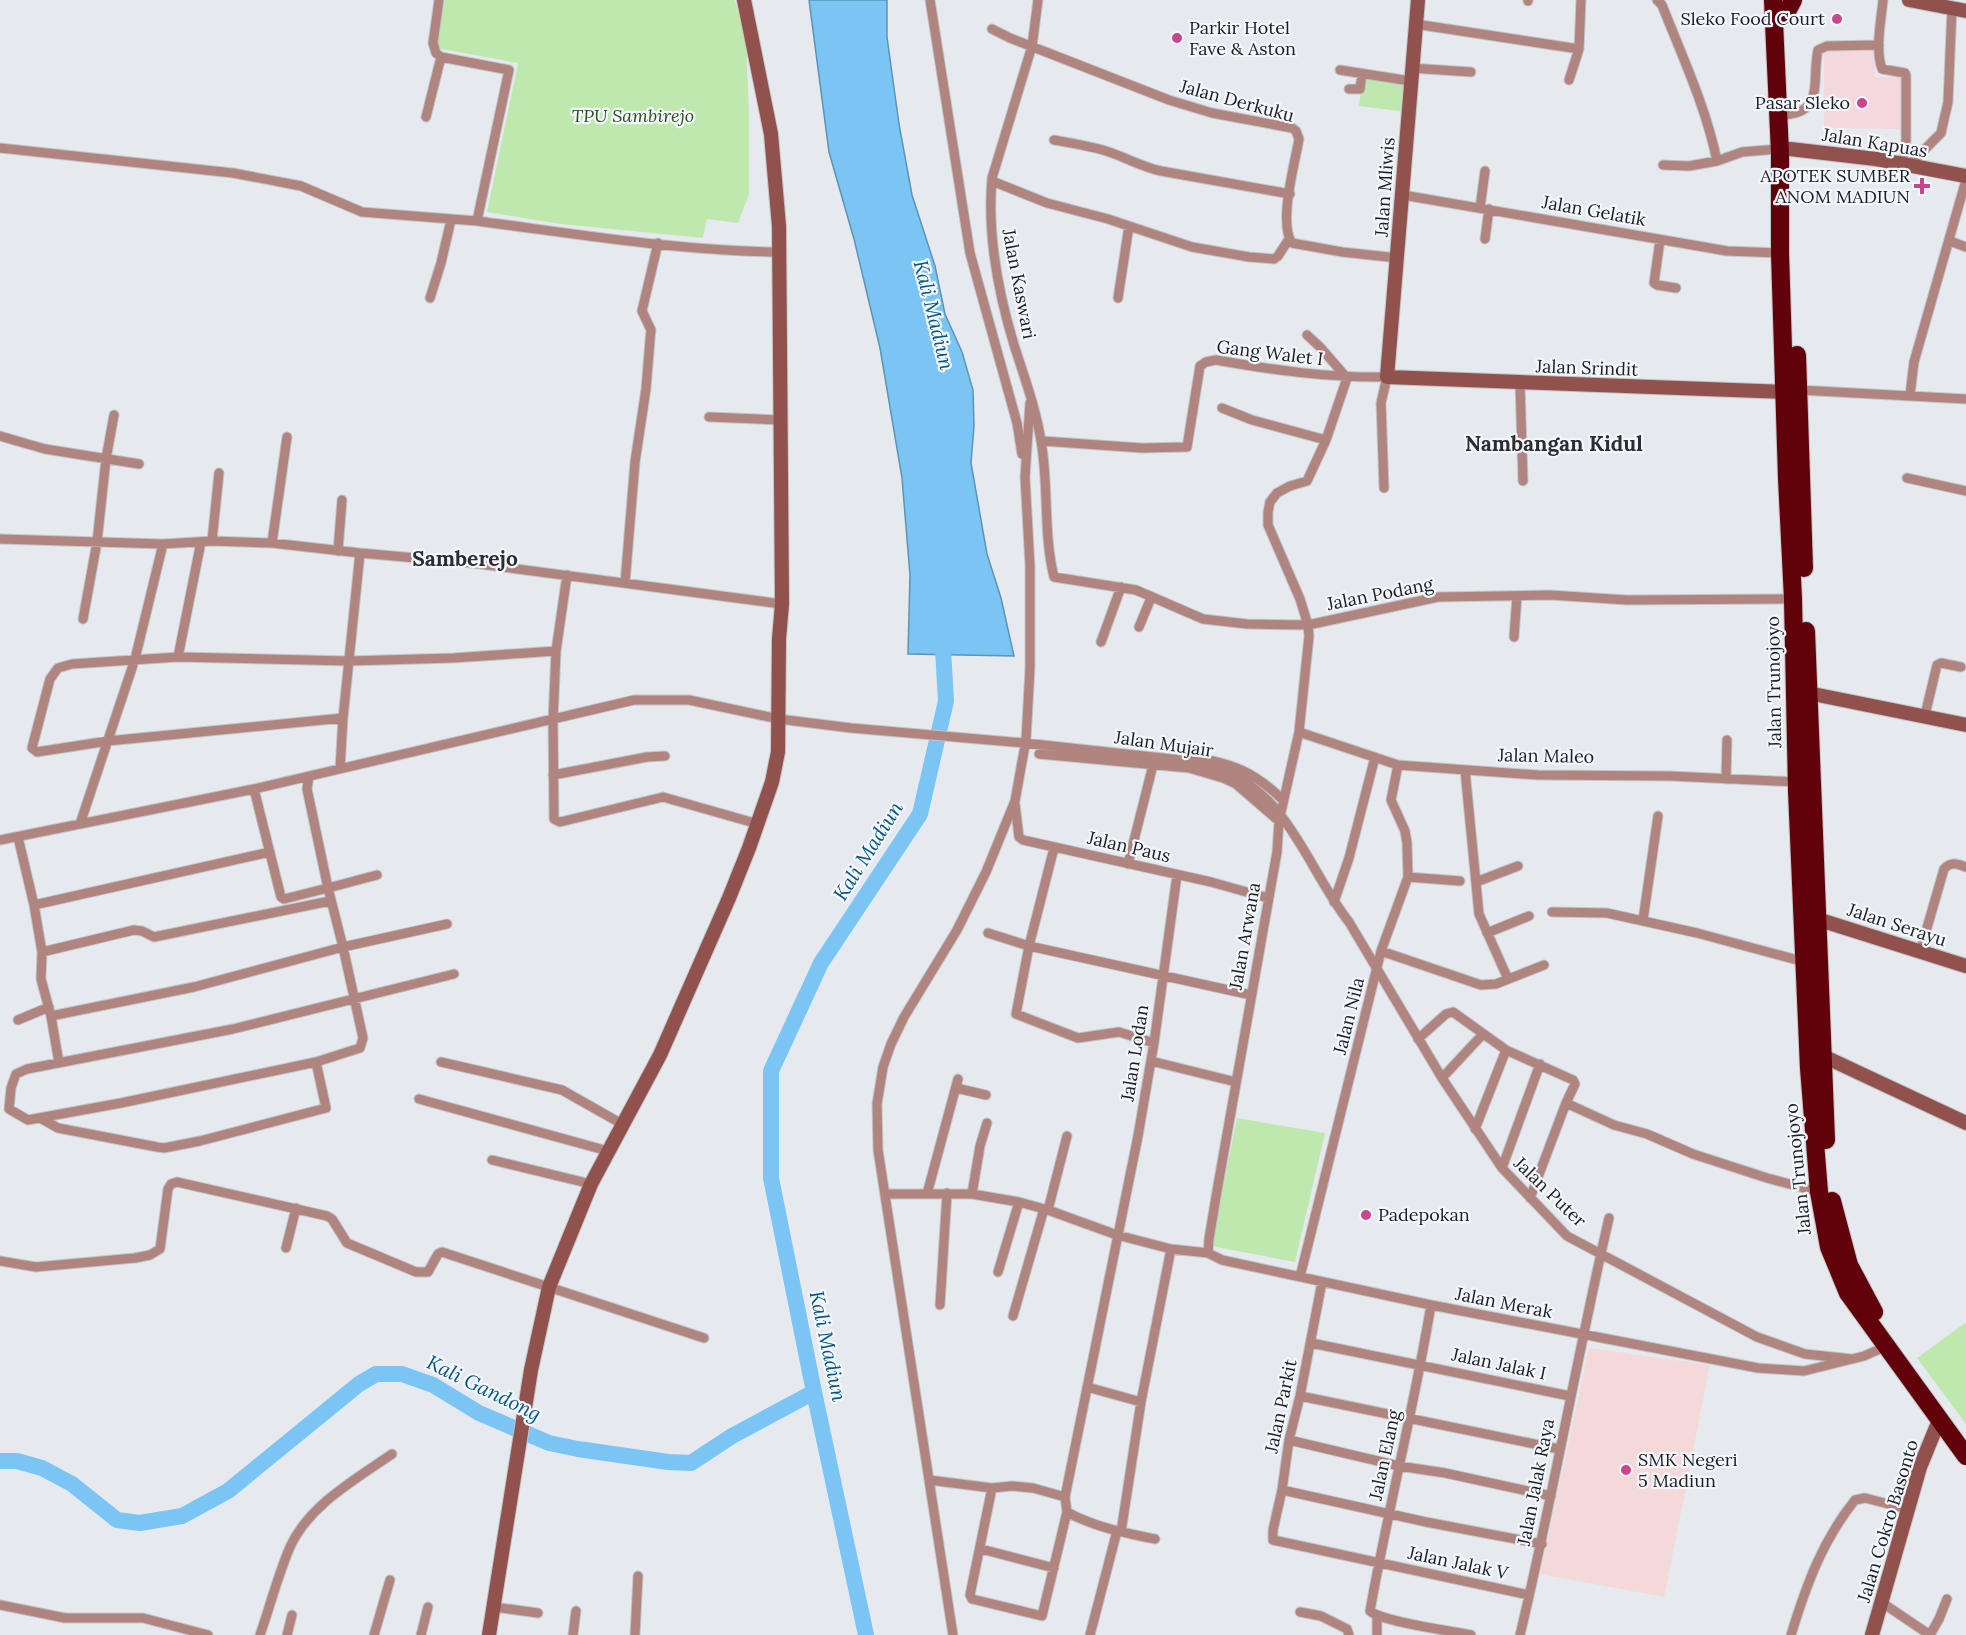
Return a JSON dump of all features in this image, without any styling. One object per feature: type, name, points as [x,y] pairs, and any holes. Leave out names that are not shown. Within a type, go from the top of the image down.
[{"type":"highway","name":"Jalan Trunojoyo","points":[[1773,0],[1783,115],[1791,263],[1792,391],[1787,478],[1805,962],[1813,985],[1823,1056],[1826,1146],[1833,1210],[1849,1265],[1890,1344]]},
{"type":"highway","points":[[1784,9],[1793,0]]},
{"type":"highway","name":"Jalan Trunojoyo","points":[[1783,115],[1784,9]]},
{"type":"highway","name":"Jalan Trunojoyo","points":[[1785,149],[1780,253],[1792,391],[1808,693],[1817,919],[1813,985],[1812,1103],[1819,1192],[1829,1247],[1848,1293],[1890,1344]]},
{"type":"highway","points":[[1890,1344],[1966,1456]]},
{"type":"highway","points":[[1890,1344],[1966,1438]]},
{"type":"main road","points":[[489,1635],[516,1461],[549,1287],[591,1184],[660,1055],[729,898],[758,824],[772,782],[778,752],[779,639],[782,604],[779,252],[771,134],[744,0]]},
{"type":"main road","name":"Jalan Mliwis","points":[[1387,377],[1418,0]]},
{"type":"main road","points":[[1909,0],[1959,10]]},
{"type":"main road","name":"Jalan Kapuas","points":[[1785,149],[1906,165],[1966,178]]},
{"type":"main road","name":"Jalan Srindit","points":[[1387,377],[1520,384],[1792,391]]},
{"type":"main road","points":[[1808,693],[1966,725]]},
{"type":"main road","name":"Jalan Serayu","points":[[1817,919],[1966,966]]},
{"type":"main road","points":[[1823,1056],[1966,1123]]},
{"type":"main road","name":"Jalan Cokro Basonto","points":[[1872,1635],[1920,1467],[1940,1418]]},
{"type":"street","points":[[439,0],[433,43],[436,53],[441,57],[510,70],[477,221]]},
{"type":"street","points":[[930,0],[970,253],[1017,423],[1025,477]]},
{"type":"street","name":"Jalan Kaswari","points":[[1038,0],[1032,46],[992,181],[990,224],[997,274],[1014,346],[1041,441],[1054,577]]},
{"type":"street","points":[[1569,80],[1579,49],[1581,0]]},
{"type":"street","points":[[1657,0],[1662,5],[1686,67],[1706,121],[1717,161]]},
{"type":"street","points":[[1883,0],[1879,45],[1882,69],[1899,71],[1905,73],[1906,76],[1906,165]]},
{"type":"street","points":[[1906,165],[1941,134],[1948,102],[1959,10]]},
{"type":"street","points":[[1415,24],[1579,49]]},
{"type":"street","points":[[992,29],[1032,46]]},
{"type":"street","points":[[1783,115],[1807,110],[1813,100],[1818,50],[1827,46],[1879,45]]},
{"type":"street","name":"Jalan Derkuku","points":[[1032,46],[1169,100],[1296,131],[1299,139],[1287,216],[1289,239]]},
{"type":"street","points":[[426,117],[441,57]]},
{"type":"street","points":[[1340,70],[1362,74],[1471,72]]},
{"type":"street","points":[[1349,89],[1360,89],[1362,74]]},
{"type":"street","points":[[1054,140],[1092,147],[1118,155],[1147,168],[1290,194]]},
{"type":"street","points":[[0,148],[233,173],[301,186],[362,212],[477,221],[747,252],[779,252]]},
{"type":"street","points":[[1663,165],[1689,166],[1717,161],[1742,152],[1785,149]]},
{"type":"street","points":[[1485,171],[1485,239]]},
{"type":"street","points":[[1910,395],[1914,362],[1966,178]]},
{"type":"street","points":[[992,181],[1041,201],[1192,247],[1249,257],[1276,258],[1289,239],[1298,245],[1398,258]]},
{"type":"street","name":"Jalan Gelatik","points":[[1403,195],[1727,251],[1780,253]]},
{"type":"street","points":[[430,298],[451,220]]},
{"type":"street","points":[[1118,298],[1129,226]]},
{"type":"street","points":[[1660,240],[1654,283],[1676,288]]},
{"type":"street","points":[[1950,241],[1966,247]]},
{"type":"street","points":[[625,583],[635,462],[646,389],[651,330],[642,311],[658,243]]},
{"type":"street","points":[[1222,408],[1252,420],[1326,440],[1347,378],[1307,335]]},
{"type":"street","name":"Gang Walet I","points":[[1041,441],[1142,448],[1187,447],[1200,366],[1216,360],[1347,378],[1387,377]]},
{"type":"street","points":[[1384,488],[1382,403],[1387,377]]},
{"type":"street","points":[[1520,384],[1523,481]]},
{"type":"street","points":[[1792,391],[1966,399]]},
{"type":"street","points":[[953,1635],[878,1150],[877,1104],[883,1067],[904,1017],[957,930],[986,872],[1015,801],[1024,743],[1031,606],[1025,477],[1030,398]]},
{"type":"street","points":[[83,619],[97,542],[106,459],[114,415]]},
{"type":"street","points":[[709,417],[780,420]]},
{"type":"street","points":[[0,436],[45,448],[139,464]]},
{"type":"street","points":[[272,543],[287,437]]},
{"type":"street","name":"Jalan Arwana","points":[[1208,1253],[1277,852],[1280,817],[1299,732],[1307,656],[1308,625],[1300,599],[1268,525],[1270,501],[1290,486],[1308,479],[1326,440]]},
{"type":"street","points":[[212,541],[219,473]]},
{"type":"street","points":[[1907,478],[1966,491]]},
{"type":"street","points":[[338,551],[342,500]]},
{"type":"street","points":[[0,538],[163,544],[212,541],[272,543],[472,563],[782,604]]},
{"type":"street","points":[[178,657],[201,542]]},
{"type":"street","points":[[80,824],[135,658],[163,544]]},
{"type":"street","points":[[340,769],[360,553]]},
{"type":"street","points":[[567,575],[556,651],[553,720],[554,819],[557,822],[665,797],[758,824]]},
{"type":"street","name":"Jalan Podang","points":[[1054,577],[1136,590],[1203,620],[1247,624],[1308,625],[1438,597],[1550,595],[1627,600],[1793,599]]},
{"type":"street","points":[[1101,642],[1121,587]]},
{"type":"street","points":[[1514,637],[1517,596]]},
{"type":"street","points":[[1139,627],[1151,598]]},
{"type":"street","points":[[343,718],[108,741],[37,752],[32,748],[50,679],[58,668],[72,664],[135,658],[178,657],[349,661],[453,658],[556,651]]},
{"type":"street","points":[[1925,715],[1937,665],[1941,663],[1961,667]]},
{"type":"street","name":"Jalan Mujair","points":[[0,840],[254,789],[634,700],[689,700],[779,719],[1190,761],[1228,772],[1248,784],[1280,817],[1349,922],[1377,971]]},
{"type":"street","name":"Jalan Maleo","points":[[1299,732],[1398,765],[1538,775],[1592,774],[1798,782]]},
{"type":"street","points":[[1726,779],[1727,740]]},
{"type":"street","points":[[1041,741],[1189,755],[1235,766],[1246,771],[1283,800]]},
{"type":"street","points":[[1039,754],[1189,768],[1236,784],[1280,817]]},
{"type":"street","points":[[553,774],[647,757],[665,756]]},
{"type":"street","points":[[1334,902],[1349,858],[1375,757]]},
{"type":"street","points":[[1128,864],[1153,765]]},
{"type":"street","name":"Jalan Nila","points":[[1300,1277],[1381,951],[1408,878],[1405,831],[1391,800],[1398,765]]},
{"type":"street","points":[[1465,770],[1479,914],[1508,979]]},
{"type":"street","points":[[309,776],[307,789],[330,901],[343,947],[353,998],[363,1038],[362,1046],[316,1062],[28,1120],[9,1109],[11,1088],[16,1074],[27,1069],[233,1029],[326,1007],[353,998],[454,974]]},
{"type":"street","points":[[254,789],[281,897],[284,899],[377,875]]},
{"type":"street","name":"Jalan Paus","points":[[1015,801],[1019,837],[1023,840],[1268,898]]},
{"type":"street","points":[[1643,920],[1658,816]]},
{"type":"street","points":[[18,837],[42,952],[41,979],[60,1063]]},
{"type":"street","points":[[1054,848],[1029,946],[1017,1014],[1078,1038],[1119,1032],[1155,1043]]},
{"type":"street","points":[[34,905],[270,852]]},
{"type":"street","points":[[1920,952],[1944,869],[1953,863],[1966,867]]},
{"type":"street","points":[[1476,882],[1518,866]]},
{"type":"street","name":"Jalan Lodan","points":[[1067,1512],[1065,1497],[1155,1043],[1177,875]]},
{"type":"street","points":[[1408,878],[1460,881]]},
{"type":"street","points":[[42,952],[134,930],[158,937],[330,901]]},
{"type":"street","points":[[1552,912],[1607,913],[1643,920],[1805,962]]},
{"type":"street","points":[[1487,933],[1529,916]]},
{"type":"street","points":[[18,1020],[50,1011],[194,987],[343,947],[447,924]]},
{"type":"street","points":[[988,933],[1029,946],[1251,995]]},
{"type":"street","points":[[1381,951],[1481,986],[1496,984],[1544,965]]},
{"type":"street","name":"Jalan Puter","points":[[1377,971],[1474,1129],[1502,1168],[1568,1236],[1712,1314],[1773,1343],[1805,1354],[1852,1359]]},
{"type":"street","points":[[1418,1039],[1450,1012],[1506,1050],[1569,1077],[1574,1082],[1530,1198]]},
{"type":"street","points":[[1442,1078],[1483,1034]]},
{"type":"street","points":[[1474,1129],[1506,1050]]},
{"type":"street","points":[[1151,1061],[1236,1082]]},
{"type":"street","points":[[39,1118],[58,1128],[157,1147],[164,1148],[191,1143],[326,1108],[316,1062]]},
{"type":"street","points":[[441,1062],[562,1090],[622,1124]]},
{"type":"street","points":[[1502,1168],[1540,1064]]},
{"type":"street","points":[[927,1194],[957,1083],[986,1095]]},
{"type":"street","points":[[419,1099],[608,1151]]},
{"type":"street","points":[[1566,1103],[1614,1125],[1647,1134],[1693,1154],[1767,1179],[1819,1192]]},
{"type":"street","points":[[972,1194],[980,1146],[987,1123]]},
{"type":"street","points":[[1013,1316],[1067,1136]]},
{"type":"street","points":[[492,1160],[591,1184]]},
{"type":"street","points":[[0,1262],[36,1267],[150,1256],[160,1249],[168,1189],[171,1184],[177,1182],[327,1216],[332,1219],[347,1243],[416,1272],[428,1272],[438,1254],[442,1252],[704,1338]]},
{"type":"street","points":[[940,1305],[947,1193]]},
{"type":"street","name":"Jalan Merak","points":[[885,1194],[972,1194],[1019,1202],[1117,1235],[1171,1249],[1208,1253],[1222,1260],[1431,1305],[1747,1366],[1804,1371],[1852,1359],[1890,1344]]},
{"type":"street","points":[[998,1272],[1019,1202]]},
{"type":"street","points":[[286,1248],[296,1208]]},
{"type":"street","name":"Jalan Jalak Raya","points":[[1520,1635],[1542,1544],[1559,1449],[1609,1218]]},
{"type":"street","points":[[1090,1635],[1119,1531],[1171,1249]]},
{"type":"street","name":"Jalan Parkit","points":[[1272,1537],[1289,1440],[1322,1282]]},
{"type":"street","name":"Jalan Elang","points":[[1377,1635],[1374,1613],[1380,1563],[1431,1305]]},
{"type":"street","name":"Jalan Jalak I","points":[[1311,1342],[1570,1396]]},
{"type":"street","points":[[1087,1387],[1141,1402]]},
{"type":"street","points":[[1300,1396],[1559,1449]]},
{"type":"street","points":[[1289,1440],[1399,1467],[1445,1473],[1551,1496]]},
{"type":"street","points":[[260,1635],[291,1544],[307,1521],[333,1495],[392,1454]]},
{"type":"street","points":[[929,1480],[992,1488],[1012,1486],[1033,1488],[1065,1497]]},
{"type":"street","points":[[992,1488],[970,1595],[972,1599],[1042,1616],[1067,1512],[1080,1520],[1155,1539]]},
{"type":"street","points":[[1282,1490],[1542,1544]]},
{"type":"street","points":[[1791,1635],[1806,1585],[1827,1539],[1855,1500],[1865,1498],[1908,1509]]},
{"type":"street","name":"Jalan Jalak V","points":[[1272,1537],[1275,1542],[1530,1595]]},
{"type":"street","points":[[981,1549],[1054,1568]]},
{"type":"street","points":[[635,1635],[638,1576]]},
{"type":"street","points":[[374,1635],[390,1580]]},
{"type":"street","points":[[1881,1602],[1930,1635],[1947,1599]]},
{"type":"street","points":[[0,1605],[65,1617],[143,1618],[208,1635]]},
{"type":"street","points":[[494,1606],[538,1613]]},
{"type":"street","points":[[421,1635],[428,1607]]},
{"type":"street","points":[[573,1635],[576,1611]]},
{"type":"street","points":[[1300,1612],[1321,1616],[1347,1629],[1349,1635]]},
{"type":"street","points":[[1374,1613],[1471,1635]]},
{"type":"street","points":[[287,1635],[292,1615]]},
{"type":"shaded area","name":"Pasar Sleko","points":[[1824,50],[1875,50],[1875,77],[1901,77],[1900,129],[1824,128]]},
{"type":"shaded area","name":"SMK Negeri 5 Madiun","points":[[1589,1348],[1710,1365],[1664,1597],[1540,1574]]},
{"type":"green space","name":"TPU Sambirejo","points":[[445,0],[735,0],[746,42],[749,113],[749,194],[738,223],[707,219],[703,238],[561,224],[487,212],[518,63],[436,48]]},
{"type":"green space","points":[[1363,75],[1409,82],[1407,112],[1359,106]]},
{"type":"green space","points":[[1237,1118],[1325,1133],[1295,1262],[1211,1246]]},
{"type":"green space","points":[[1966,1324],[1966,1424],[1917,1358]]},
{"type":"water","points":[[809,0],[887,0],[887,37],[912,195],[935,266],[945,314],[962,352],[973,390],[974,426],[971,463],[987,554],[1001,598],[1014,656],[908,654],[910,575],[902,478],[880,348],[854,239],[829,152]]},
{"type":"waterway","name":"Kali Madiun","points":[[866,1635],[771,1178],[771,1071],[821,963],[920,814],[946,701],[942,633]]},
{"type":"waterway","name":"Kali Gandong","points":[[0,1461],[17,1461],[42,1468],[72,1484],[117,1520],[140,1523],[182,1516],[228,1491],[359,1384],[376,1374],[402,1374],[433,1385],[479,1413],[549,1443],[668,1462],[691,1463],[732,1436],[814,1392]]},
{"type":"place","name":"Sleko Food Court","points":[[1837,19]]},
{"type":"place","name":"Parkir Hotel Fave & Aston","points":[[1177,38]]},
{"type":"place","name":"Pasar Sleko","points":[[1862,103]]},
{"type":"place","name":"APOTEK SUMBER ANOM MADIUN","points":[[1922,186]]},
{"type":"place","name":"Padepokan","points":[[1366,1215]]},
{"type":"place","name":"SMK Negeri 5 Madiun","points":[[1626,1470]]},
{"type":"district","name":"Nambangan Kidul","points":[[1554,444]]},
{"type":"district","name":"Samberejo","points":[[465,559]]}]
